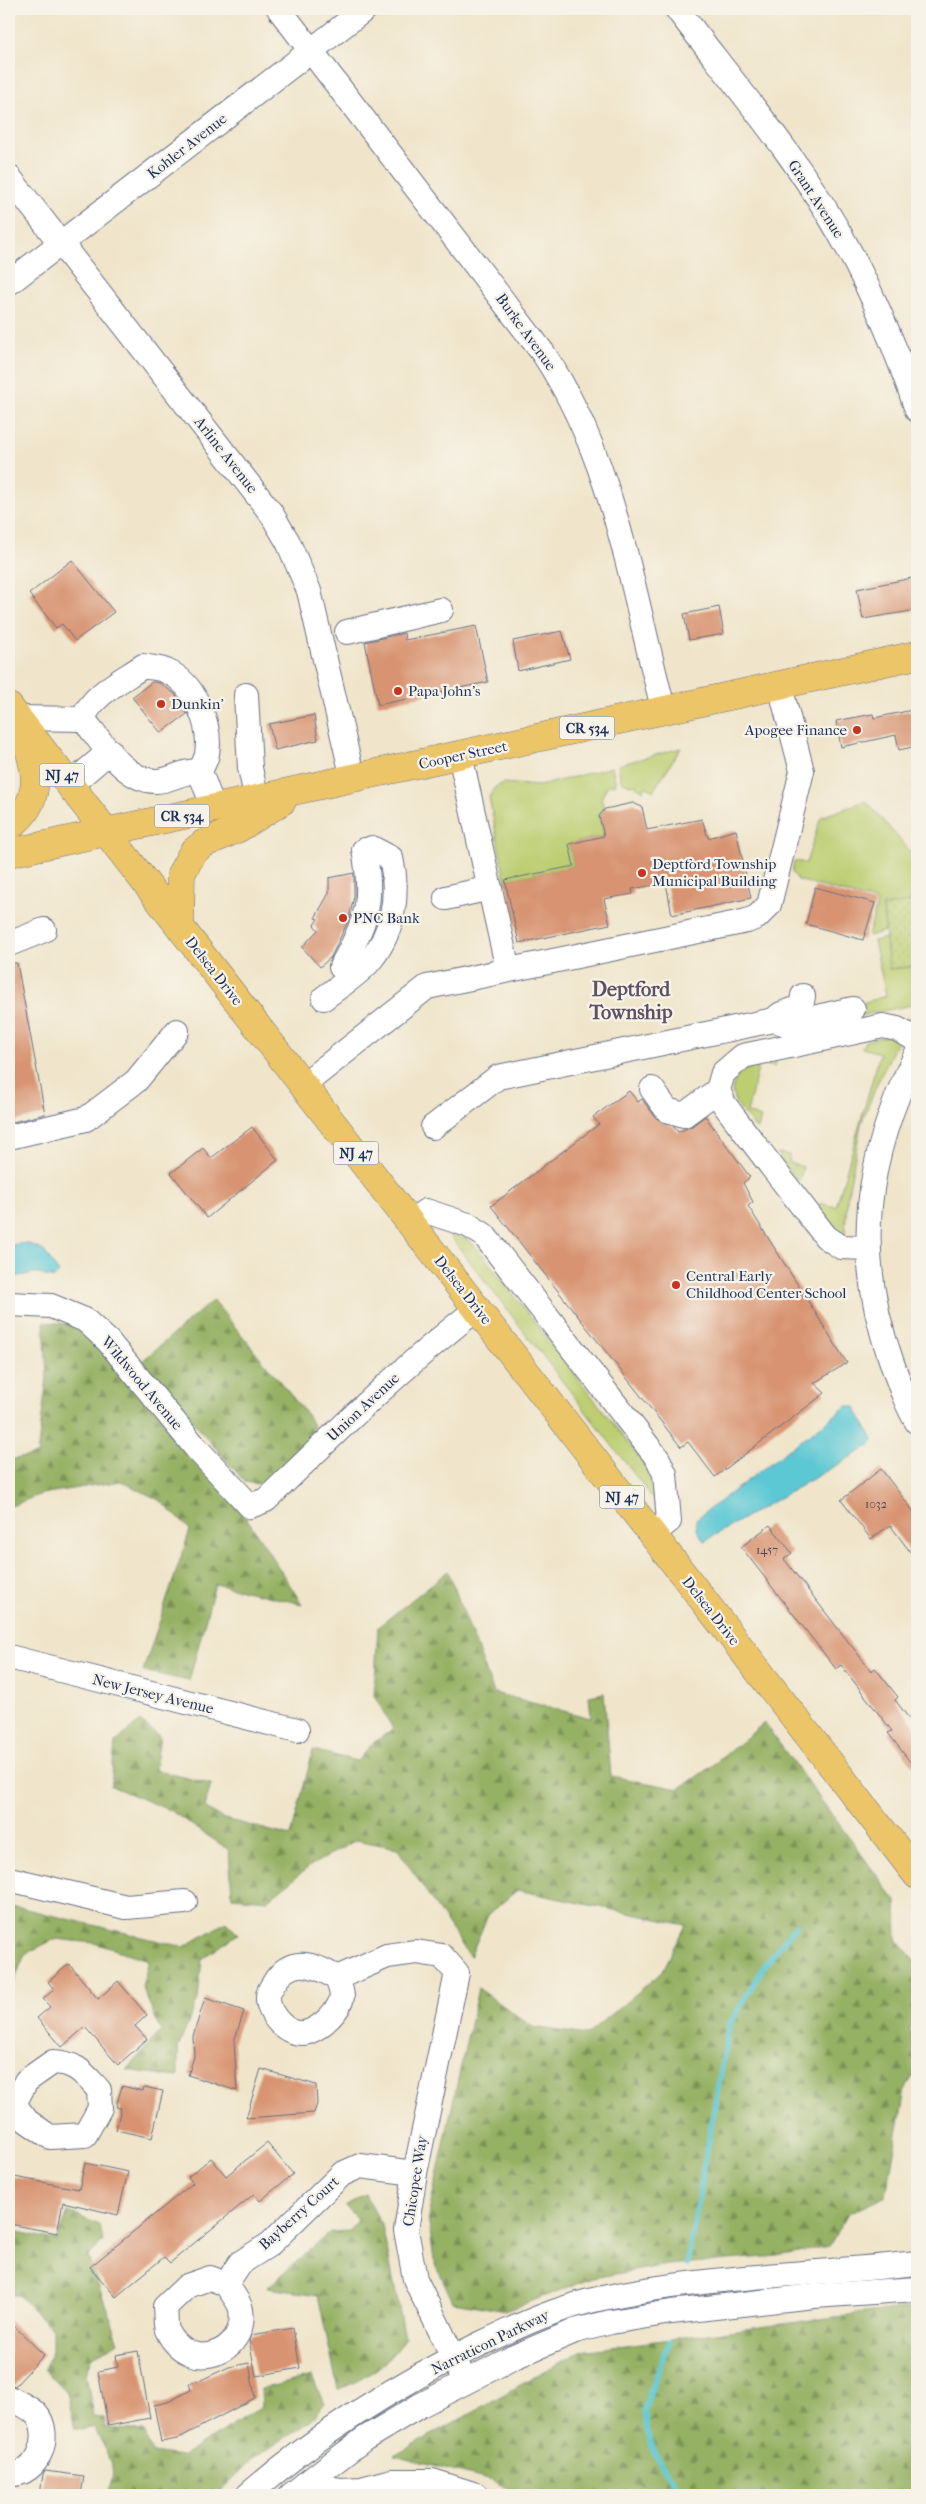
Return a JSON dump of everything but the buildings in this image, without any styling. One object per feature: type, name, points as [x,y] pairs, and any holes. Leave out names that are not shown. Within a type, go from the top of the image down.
[{"type":"main road","name":"Cooper Street","points":[[9,853],[917,656]]},
{"type":"main road","name":"Delsea Drive","points":[[13,712],[917,1875]]},
{"type":"main road","points":[[9,827],[30,804],[35,785],[34,761],[13,712]]},
{"type":"main road","points":[[180,926],[181,874],[193,852],[203,844],[239,828],[298,791]]},
{"type":"street","name":"Burke Avenue","points":[[279,9],[543,353],[570,397],[602,473],[620,528],[664,711]]},
{"type":"street","name":"Kohler Avenue","points":[[9,283],[365,9]]},
{"type":"street","name":"Grant Avenue","points":[[677,9],[786,153],[845,242],[888,334],[917,410]]},
{"type":"street","name":"Arline Avenue","points":[[9,177],[271,513],[288,542],[309,591],[353,779]]},
{"type":"street","points":[[347,632],[441,610]]},
{"type":"street","points":[[83,719],[87,708],[99,696],[143,666],[166,671],[179,679],[192,694],[208,736],[207,755],[200,772],[214,809]]},
{"type":"street","points":[[303,1085],[427,987],[747,921],[764,911],[769,905],[802,771],[780,686]]},
{"type":"street","points":[[246,695],[250,768],[257,800]]},
{"type":"street","points":[[13,712],[83,719],[121,766],[138,776],[155,781],[190,770],[200,772]]},
{"type":"street","points":[[70,785],[110,751]]},
{"type":"street","points":[[460,755],[508,970]]},
{"type":"street","points":[[341,967],[363,948],[378,912],[382,891],[380,871],[372,848],[391,858],[396,897],[382,943],[367,964],[319,992],[341,967],[365,916],[370,880],[364,850]]},
{"type":"street","points":[[446,898],[490,888]]},
{"type":"street","points":[[9,944],[44,930]]},
{"type":"street","points":[[774,1020],[780,1014],[801,1007],[803,996]]},
{"type":"street","points":[[433,1127],[498,1077],[774,1020],[786,1024],[853,1009]]},
{"type":"street","points":[[652,1090],[667,1110],[684,1115],[718,1090],[724,1073],[743,1056],[883,1026],[897,1029],[917,1040]]},
{"type":"street","points":[[9,1138],[86,1119],[136,1081],[177,1031]]},
{"type":"street","points":[[917,1053],[885,1131],[875,1168],[867,1248],[874,1301],[884,1340],[908,1408],[917,1422]]},
{"type":"street","points":[[718,1090],[729,1111],[826,1237],[841,1247],[867,1248]]},
{"type":"street","points":[[410,1222],[426,1211],[468,1225],[484,1235],[658,1459],[665,1474],[669,1520],[651,1534]]},
{"type":"street","name":"Wildwood Avenue","points":[[9,1304],[51,1306],[85,1320],[108,1341],[196,1448],[250,1506]]},
{"type":"street","name":"Union Avenue","points":[[250,1506],[266,1500],[379,1391],[477,1308]]},
{"type":"street","name":"New Jersey Avenue","points":[[9,1657],[297,1730]]},
{"type":"street","points":[[9,1879],[126,1907],[184,1902]]},
{"type":"street","name":"Chicopee Way","points":[[337,1978],[387,1956],[416,1952],[442,1956],[457,1973],[415,2173],[406,2230],[415,2279],[465,2381]]},
{"type":"street","name":"Bayberry Court","points":[[226,2284],[240,2262],[270,2244],[342,2174],[360,2166],[415,2173]]},
{"type":"street","name":"Narraticon Parkway","points":[[248,2495],[337,2425],[453,2357],[559,2309],[642,2290],[917,2262]]},
{"type":"street","name":"Narraticon Parkway","points":[[298,2490],[364,2440],[418,2406],[514,2357],[575,2331],[611,2322],[671,2312],[814,2296],[917,2289]]},
{"type":"street","points":[[9,2398],[36,2413],[45,2433],[41,2452],[28,2469],[9,2474]]},
{"type":"street","points":[[298,2490],[361,2489],[391,2481],[432,2481],[476,2495]]},
{"type":"green space","points":[[681,748],[653,791],[646,786],[643,791],[634,784],[630,785],[621,781],[618,765]]},
{"type":"green space","points":[[612,767],[616,784],[607,786],[601,799],[605,809],[599,816],[604,836],[569,844],[574,866],[505,880],[489,797],[495,787],[504,783],[539,786]]},
{"type":"green space","points":[[866,801],[917,859],[917,901],[883,906],[885,931],[868,936],[877,904],[875,901],[798,880],[792,872],[794,861],[806,863],[821,817]]},
{"type":"green space","points":[[917,901],[917,966],[889,969],[883,906]]},
{"type":"green space","points":[[886,938],[889,969],[917,966],[917,1004],[858,1016],[865,1002],[886,996],[874,941]]},
{"type":"green space","points":[[887,1036],[897,1042],[861,1124],[847,1199],[845,1235],[842,1235],[819,1209],[820,1203],[836,1207],[880,1053],[862,1048],[865,1041]]},
{"type":"green space","points":[[777,1057],[775,1067],[759,1064],[747,1113],[761,1118],[758,1129],[755,1128],[736,1103],[732,1090],[734,1083],[745,1070],[761,1062]]},
{"type":"green space","points":[[777,1153],[789,1155],[789,1163],[803,1167],[800,1179],[796,1180]]},
{"type":"green space","points":[[447,1232],[469,1240],[479,1250],[652,1474],[656,1491],[655,1501]]},
{"type":"green space","points":[[213,1300],[308,1416],[320,1439],[271,1486],[245,1482],[141,1362]]},
{"type":"green space","points":[[44,1322],[70,1324],[100,1347],[172,1428],[246,1517],[302,1604],[215,1584],[189,1681],[143,1671],[190,1530],[161,1501],[121,1481],[41,1494],[9,1507],[9,1460],[37,1455],[47,1377]]},
{"type":"green space","points":[[448,1571],[494,1693],[591,1718],[589,1696],[604,1693],[611,1776],[679,1789],[712,1766],[764,1723],[896,1901],[897,1940],[917,1963],[917,2026],[910,2028],[916,2070],[905,2090],[886,2196],[848,2214],[829,2246],[777,2256],[667,2265],[592,2278],[506,2311],[453,2302],[434,2260],[428,2217],[478,1988],[533,2027],[587,2035],[662,1972],[686,1925],[517,1890],[488,1915],[470,1957],[397,1848],[356,1840],[310,1866],[268,1900],[232,1897],[229,1850],[171,1811],[111,1786],[115,1743],[140,1721],[160,1737],[155,1770],[211,1784],[205,1807],[221,1818],[291,1836],[313,1750],[357,1761],[373,1743],[393,1729],[374,1695],[378,1627]]},
{"type":"green space","points":[[9,1907],[22,1908],[184,1947],[226,1922],[238,1934],[202,1959],[198,1999],[178,2048],[178,2077],[126,2070],[161,2031],[142,1987],[149,1960],[94,1943],[55,1939],[25,1954],[9,1994]]},
{"type":"green space","points":[[365,2194],[382,2225],[405,2337],[384,2363],[368,2375],[338,2390],[318,2295],[267,2288],[330,2232],[350,2231],[358,2220],[345,2206]]},
{"type":"green space","points":[[68,2212],[100,2225],[103,2242],[88,2257],[119,2342],[93,2356],[86,2374],[93,2416],[104,2417],[106,2428],[144,2431],[153,2453],[181,2457],[262,2406],[261,2389],[312,2376],[324,2404],[311,2421],[253,2459],[216,2495],[106,2495],[112,2477],[112,2469],[107,2453],[94,2428],[75,2429],[67,2393],[44,2369],[52,2351],[52,2329],[20,2296],[9,2294],[9,2230],[56,2240]]},
{"type":"green space","points":[[917,2306],[917,2495],[520,2495],[493,2481],[394,2456],[581,2351]]},
{"type":"water","points":[[27,1243],[44,1251],[59,1273],[54,1278],[34,1273],[9,1278],[9,1245]]},
{"type":"water","points":[[847,1406],[854,1406],[873,1439],[870,1446],[704,1541],[697,1530],[696,1519]]},
{"type":"waterway","points":[[687,2264],[729,2025],[765,1965],[796,1925]]},
{"type":"waterway","points":[[669,2341],[644,2410],[649,2441],[661,2467],[684,2495]]},
{"type":"place","name":"Papa John's","points":[[398,691]]},
{"type":"place","name":"Dunkin'","points":[[161,704]]},
{"type":"place","name":"Apogee Finance","points":[[857,730]]},
{"type":"place","name":"Deptford Township Municipal Building","points":[[642,873]]},
{"type":"place","name":"PNC Bank","points":[[343,918]]},
{"type":"place","name":"Central Early Childhood Center School","points":[[676,1285]]},
{"type":"district","name":"Deptford Township","points":[[631,1000]]}]
